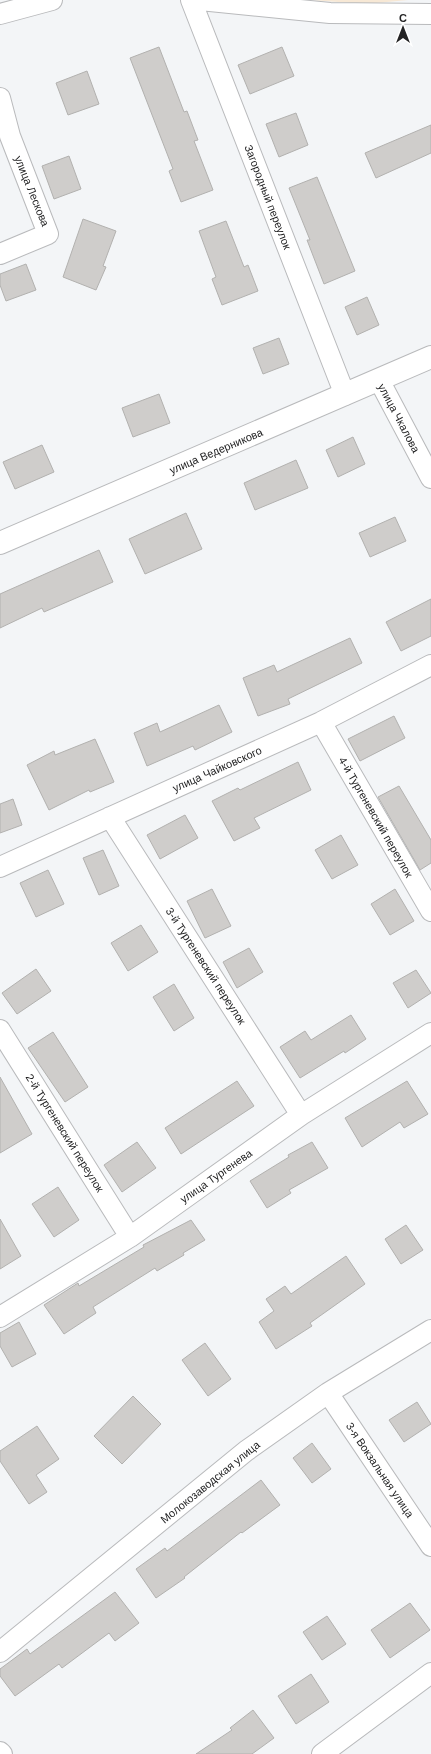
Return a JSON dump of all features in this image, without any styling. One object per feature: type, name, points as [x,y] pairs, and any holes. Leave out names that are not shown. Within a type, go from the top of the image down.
[{"type":"street","points":[[0,14],[52,0]]},
{"type":"street","name":"Загородный переулок","points":[[191,0],[345,395]]},
{"type":"street","points":[[200,0],[330,13],[431,14]]},
{"type":"street","name":"улица Лескова","points":[[0,98],[10,136],[48,234],[0,254]]},
{"type":"street","name":"улица Ведерникова","points":[[0,544],[431,357]]},
{"type":"street","name":"улица Чкалова","points":[[379,380],[431,478]]},
{"type":"street","name":"улица Чайковского","points":[[0,867],[321,722],[431,665]]},
{"type":"street","name":"4-й Тургеневский переулок","points":[[321,722],[431,911]]},
{"type":"street","name":"3-й Тургеневский переулок","points":[[110,817],[301,1115]]},
{"type":"street","name":"2-й Тургеневский переулок","points":[[0,1030],[130,1237]]},
{"type":"street","name":"улица Тургенева","points":[[0,1317],[130,1237],[301,1115],[431,1033]]},
{"type":"street","name":"Молокозаводская улица","points":[[0,1652],[246,1451],[328,1393],[431,1330]]},
{"type":"street","name":"3-я Вокзальная улица","points":[[328,1393],[431,1546]]},
{"type":"street","points":[[322,1754],[431,1673]]},
{"type":"shaded area","points":[[310,0],[408,0],[366,4]]},
{"type":"building","points":[[159,47],[184,112],[187,111],[198,140],[194,141],[213,190],[181,202],[169,171],[173,169],[130,58]]},
{"type":"building","points":[[282,47],[294,76],[250,94],[238,65]]},
{"type":"building","points":[[87,71],[99,104],[68,115],[56,83]]},
{"type":"building","points":[[296,113],[308,145],[279,157],[266,124]]},
{"type":"building","points":[[431,125],[431,153],[376,178],[365,153]]},
{"type":"building","points":[[69,156],[81,189],[54,199],[42,166]]},
{"type":"building","points":[[317,177],[355,271],[324,284],[307,240],[310,240],[289,188]]},
{"type":"building","points":[[83,219],[116,231],[103,266],[106,267],[96,290],[63,277]]},
{"type":"building","points":[[226,221],[244,267],[248,265],[258,291],[222,305],[212,279],[216,277],[199,231]]},
{"type":"building","points":[[26,264],[36,290],[6,301],[0,285],[0,274]]},
{"type":"building","points":[[367,297],[379,325],[357,335],[345,307]]},
{"type":"building","points":[[279,338],[289,364],[263,374],[253,348]]},
{"type":"building","points":[[159,394],[170,423],[133,437],[122,408]]},
{"type":"building","points":[[353,437],[365,464],[338,477],[326,450]]},
{"type":"building","points":[[42,445],[54,472],[15,489],[3,462]]},
{"type":"building","points":[[296,460],[308,488],[255,510],[244,483]]},
{"type":"building","points":[[186,513],[202,549],[145,574],[129,539]]},
{"type":"building","points":[[395,517],[406,541],[370,557],[359,533]]},
{"type":"building","points":[[99,550],[113,582],[44,612],[42,608],[0,628],[0,594]]},
{"type":"building","points":[[431,599],[431,636],[401,651],[386,622]]},
{"type":"building","points":[[350,638],[362,663],[288,699],[290,704],[258,716],[243,678],[274,665],[277,672]]},
{"type":"building","points":[[219,705],[232,732],[195,750],[193,746],[147,766],[134,733],[157,723],[160,732]]},
{"type":"building","points":[[394,716],[405,738],[360,761],[348,739]]},
{"type":"building","points":[[95,739],[114,782],[90,792],[89,790],[49,810],[27,765],[54,751],[55,755]]},
{"type":"building","points":[[298,762],[311,790],[254,818],[260,828],[234,841],[212,801],[238,788],[240,790]]},
{"type":"building","points":[[399,786],[431,840],[431,863],[420,870],[378,797]]},
{"type":"building","points":[[13,799],[22,825],[0,833],[0,804]]},
{"type":"building","points":[[185,815],[198,838],[160,859],[147,835]]},
{"type":"building","points":[[341,835],[358,865],[332,879],[315,850]]},
{"type":"building","points":[[103,850],[119,886],[99,895],[83,858]]},
{"type":"building","points":[[48,870],[64,904],[36,917],[20,883]]},
{"type":"building","points":[[212,889],[231,926],[205,938],[187,901]]},
{"type":"building","points":[[395,889],[414,921],[390,935],[371,904]]},
{"type":"building","points":[[141,925],[158,952],[128,971],[111,943]]},
{"type":"building","points":[[249,948],[263,972],[237,988],[223,962]]},
{"type":"building","points":[[36,969],[51,991],[17,1014],[2,993]]},
{"type":"building","points":[[416,970],[431,993],[408,1008],[393,983]]},
{"type":"building","points":[[174,984],[194,1018],[174,1031],[153,997]]},
{"type":"building","points":[[351,1015],[366,1039],[345,1053],[344,1051],[300,1078],[280,1047],[305,1031],[311,1040]]},
{"type":"building","points":[[53,1032],[88,1087],[65,1102],[28,1048]]},
{"type":"building","points":[[0,1077],[32,1134],[0,1153]]},
{"type":"building","points":[[237,1081],[254,1106],[181,1154],[165,1128]]},
{"type":"building","points":[[407,1081],[428,1114],[404,1128],[400,1122],[362,1147],[345,1118]]},
{"type":"building","points":[[137,1142],[156,1168],[122,1192],[104,1165]]},
{"type":"building","points":[[312,1142],[328,1168],[289,1190],[291,1193],[267,1208],[250,1181],[289,1157],[288,1155]]},
{"type":"building","points":[[58,1187],[79,1220],[54,1237],[32,1204]]},
{"type":"building","points":[[0,1219],[21,1256],[0,1269]]},
{"type":"building","points":[[191,1220],[205,1240],[183,1253],[184,1255],[157,1271],[155,1268],[93,1307],[96,1313],[64,1334],[44,1305],[78,1283],[79,1286],[144,1247],[143,1245]]},
{"type":"building","points":[[406,1225],[423,1250],[401,1264],[385,1239]]},
{"type":"building","points":[[346,1256],[365,1284],[310,1323],[312,1326],[276,1349],[259,1322],[274,1311],[266,1299],[285,1286],[291,1294]]},
{"type":"building","points":[[19,1322],[36,1354],[12,1367],[0,1346],[0,1333]]},
{"type":"building","points":[[205,1343],[231,1379],[208,1396],[182,1360]]},
{"type":"building","points":[[133,1396],[161,1424],[122,1464],[94,1436]]},
{"type":"building","points":[[417,1402],[431,1424],[404,1442],[389,1420]]},
{"type":"building","points":[[37,1426],[59,1459],[36,1475],[47,1492],[29,1504],[0,1461],[0,1451]]},
{"type":"building","points":[[312,1443],[331,1469],[312,1483],[293,1458]]},
{"type":"building","points":[[261,1480],[280,1505],[242,1533],[241,1532],[184,1577],[185,1578],[156,1598],[136,1569],[165,1548],[167,1551]]},
{"type":"building","points":[[115,1592],[139,1623],[115,1641],[109,1633],[62,1668],[59,1664],[15,1696],[0,1676],[0,1669],[27,1649],[30,1654]]},
{"type":"building","points":[[410,1603],[430,1630],[390,1658],[371,1630]]},
{"type":"building","points":[[327,1616],[346,1644],[322,1660],[303,1632]]},
{"type":"building","points":[[311,1674],[329,1702],[296,1724],[278,1696]]},
{"type":"building","points":[[253,1710],[274,1738],[252,1754],[196,1754],[232,1730],[230,1728]]}]
